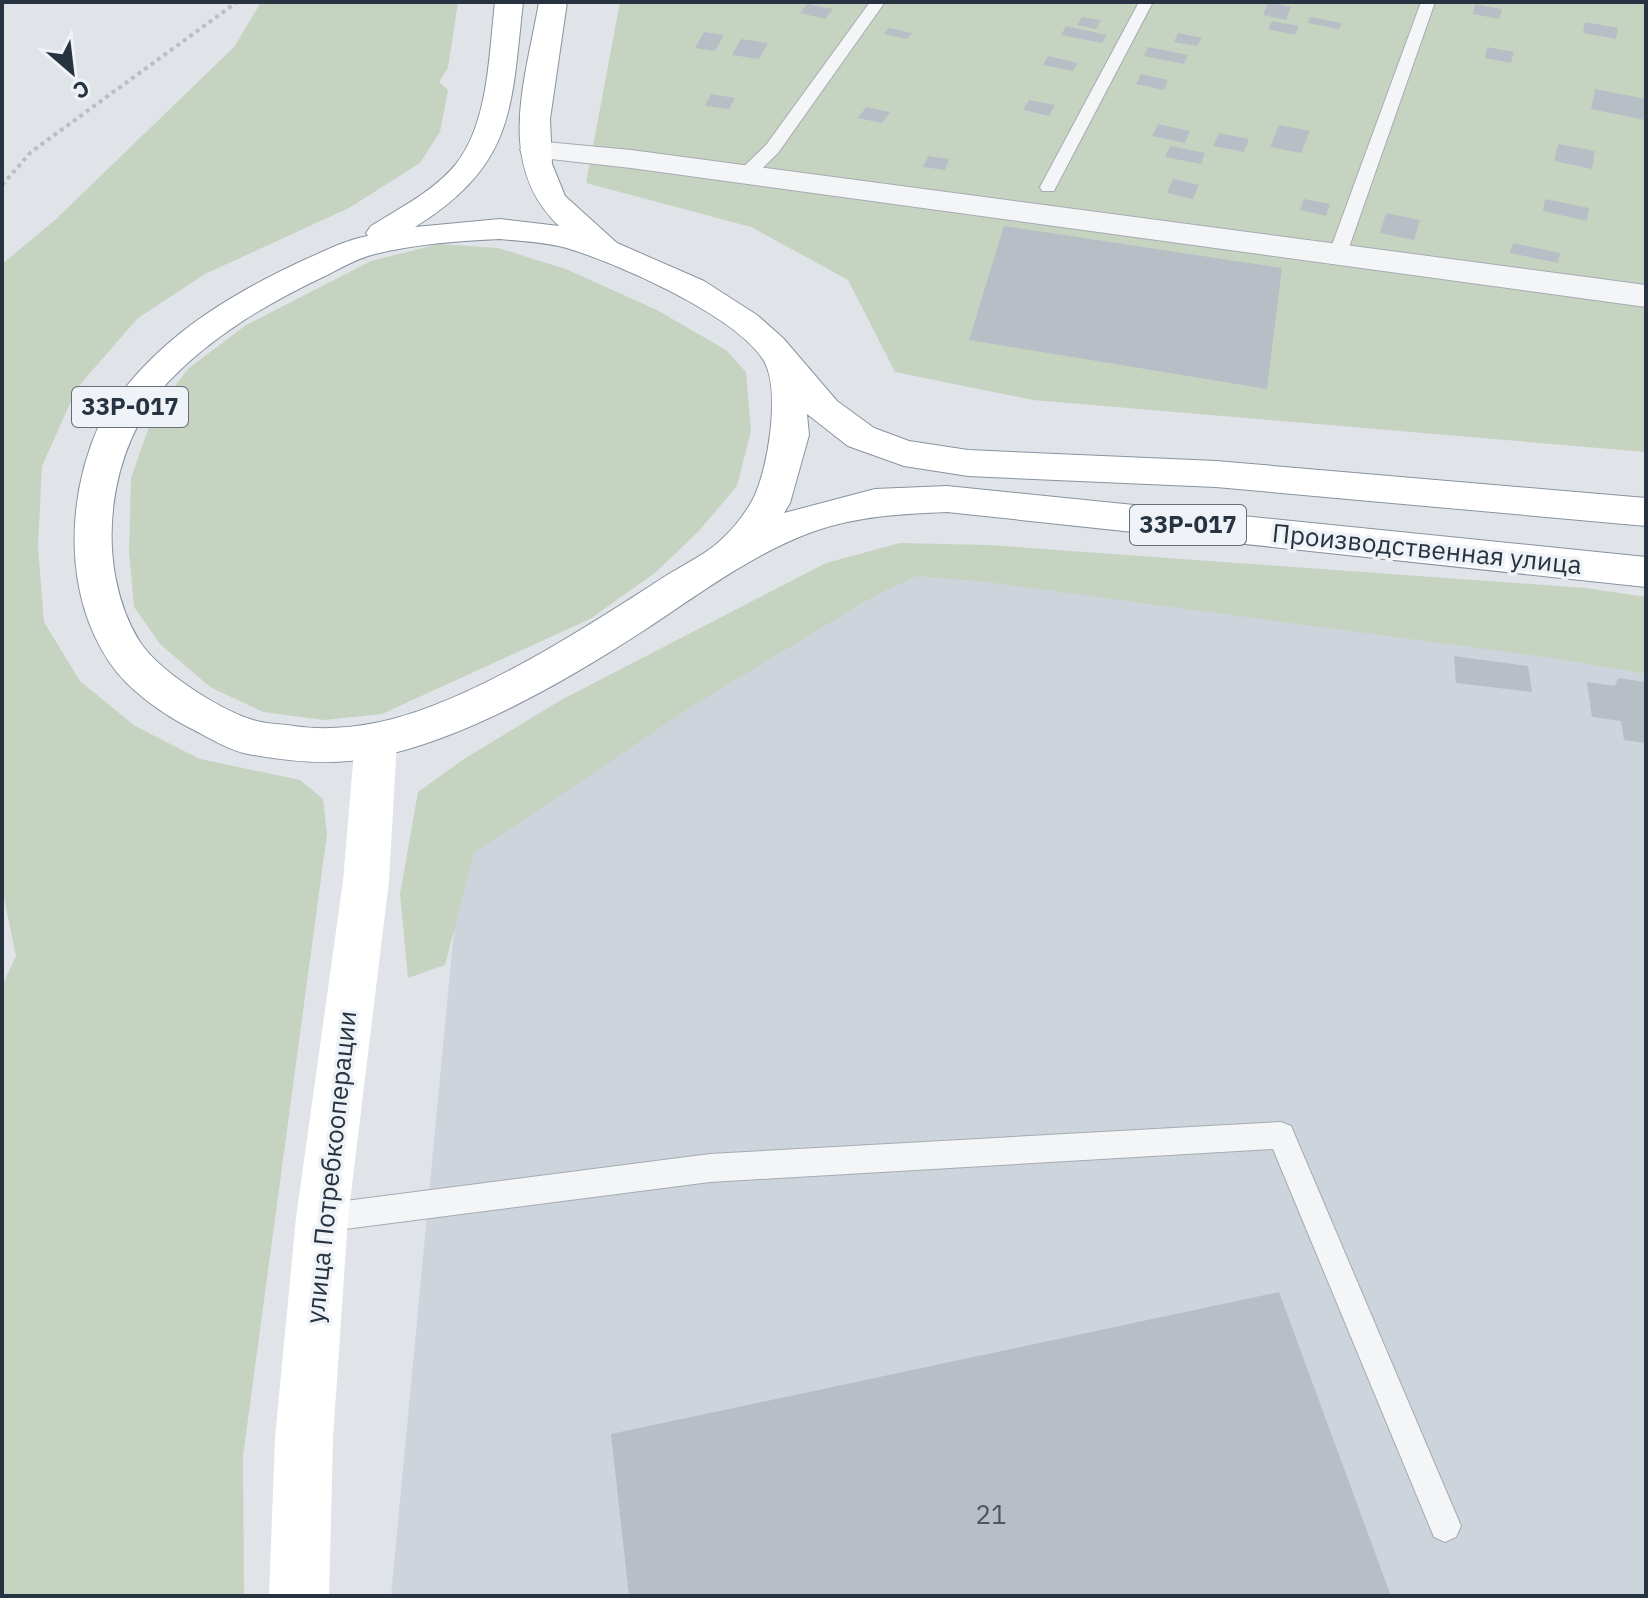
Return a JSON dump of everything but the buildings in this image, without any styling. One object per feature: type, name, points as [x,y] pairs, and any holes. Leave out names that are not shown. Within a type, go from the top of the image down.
[{"type":"main road","name":"33Р-017","points":[[360,247],[437,232],[500,229],[560,236],[611,251],[692,288],[745,323],[771,346],[785,365],[791,435],[771,503],[737,549],[625,623],[508,689],[443,719],[376,740],[312,746],[244,736],[178,703],[126,655],[103,605],[92,551],[98,487],[118,423],[155,374],[211,325],[272,288],[360,247],[436,199],[469,169],[490,128],[509,2]]},
{"type":"main road","name":"33Р-017","points":[[553,2],[535,120],[535,150],[543,184],[567,217],[611,251]]},
{"type":"main road","name":"Производственная улица","points":[[785,365],[824,410],[861,437],[904,453],[968,463],[1216,474],[1646,512]]},
{"type":"main road","name":"Производственная улица","points":[[737,549],[804,520],[875,502],[947,499],[1646,572]]},
{"type":"main road","name":"улица Потребкооперации","points":[[299,1596],[304,1438],[322,1218],[366,881],[376,740]]},
{"type":"street","points":[[535,150],[631,159],[1646,296]]},
{"type":"lane","points":[[744,176],[772,149],[878,2]]},
{"type":"lane","points":[[1048,187],[1146,2]]},
{"type":"lane","points":[[1337,256],[1428,2]]},
{"type":"lane","points":[[322,1218],[710,1168],[1281,1135],[1445,1526]]},
{"type":"path","points":[[2,185],[31,152],[237,2]]},
{"type":"shaded area","points":[[900,560],[1646,647],[1646,1596],[391,1596],[465,813]]},
{"type":"green space","points":[[261,2],[458,2],[448,68],[439,82],[448,90],[440,132],[420,163],[349,208],[205,274],[138,318],[77,388],[42,466],[38,547],[44,622],[80,681],[135,726],[200,759],[300,780],[323,799],[327,834],[243,1456],[244,1596],[2,1596],[2,986],[16,956],[2,888],[2,264],[55,220],[234,47]]},
{"type":"green space","points":[[620,2],[1646,2],[1646,452],[1033,400],[895,372],[848,280],[751,227],[586,183]]},
{"type":"green space","points":[[439,244],[498,248],[566,269],[657,310],[726,350],[746,372],[751,431],[737,486],[698,532],[655,573],[590,619],[382,714],[324,720],[263,712],[210,687],[160,644],[134,607],[129,552],[131,478],[154,412],[189,368],[246,325],[371,261]]},
{"type":"green space","points":[[900,543],[989,545],[1586,588],[1646,597],[1646,674],[1552,658],[986,582],[917,576],[876,595],[697,703],[474,853],[445,965],[408,978],[400,894],[418,792],[464,759],[561,700],[826,563]]}]
